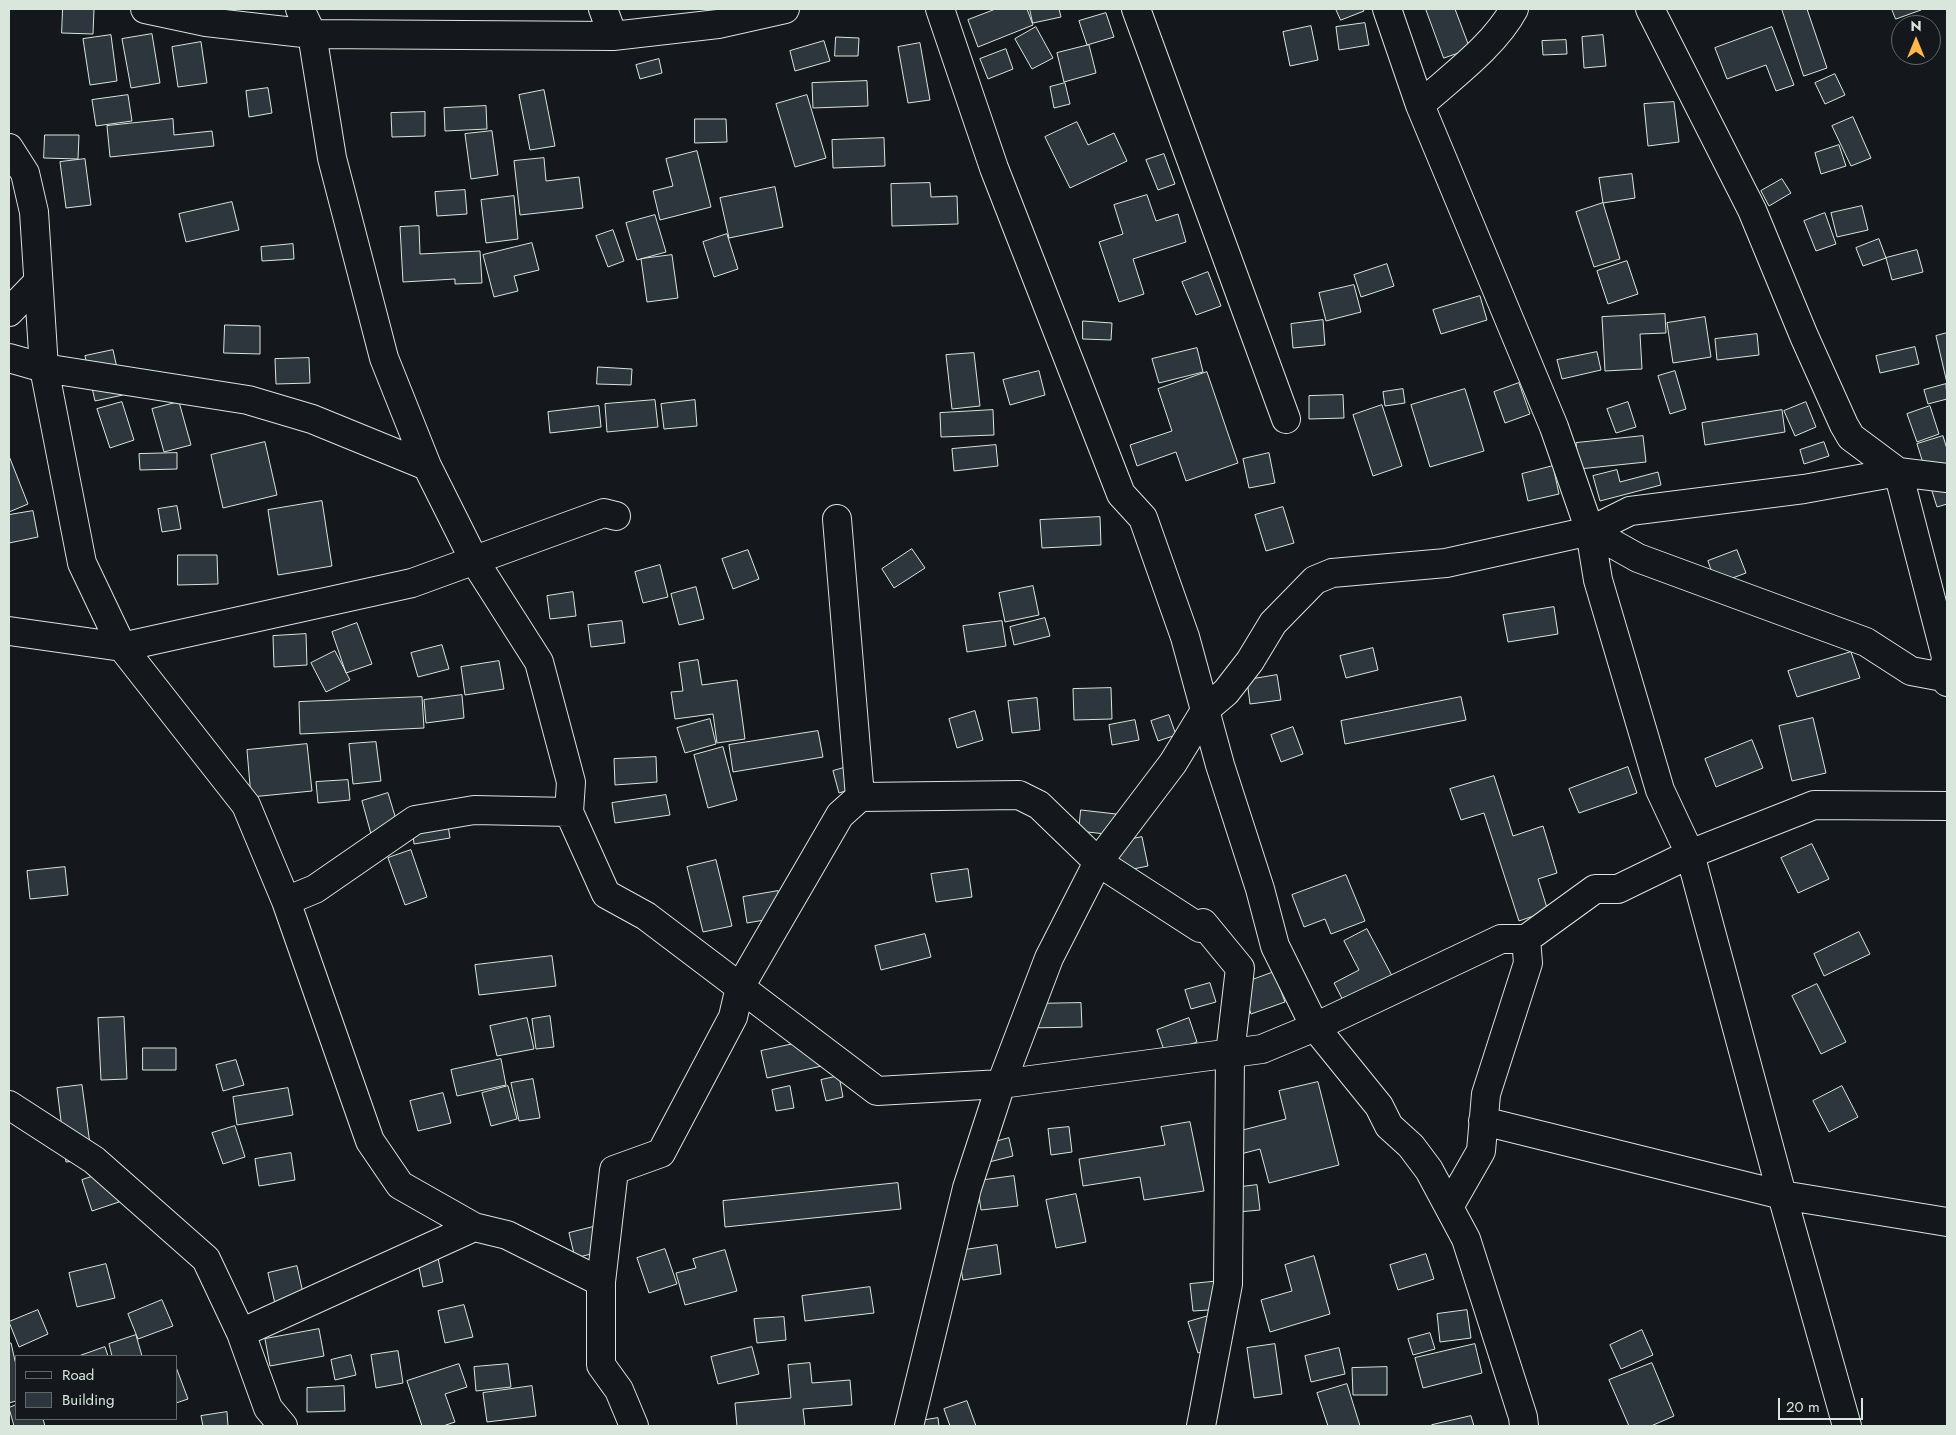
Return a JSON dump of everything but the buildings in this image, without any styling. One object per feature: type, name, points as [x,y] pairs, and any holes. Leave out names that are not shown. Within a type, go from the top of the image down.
[{"type":"street","points":[[145,9],[206,22],[312,34],[613,36],[718,24],[785,9]]},
{"type":"street","points":[[300,9],[312,34],[332,158],[384,358],[427,466],[474,560],[539,662],[572,782],[569,812],[606,894],[646,916],[877,1091],[1002,1084],[1262,1050],[1315,1027],[1501,938],[1526,938],[1596,889],[1618,889],[1690,854],[1814,805],[1947,806]]},
{"type":"street","points":[[603,9],[613,36]]},
{"type":"street","points":[[940,9],[994,168],[1120,494],[1143,518],[1185,637],[1220,766],[1260,889],[1275,946],[1315,1027],[1379,1106],[1389,1126],[1411,1146],[1429,1170],[1466,1239],[1523,1417],[1524,1426]]},
{"type":"street","points":[[1136,9],[1286,419]]},
{"type":"street","points":[[1387,9],[1420,105],[1554,427],[1590,531],[1598,580],[1660,790],[1690,854],[1782,1195],[1847,1426]]},
{"type":"street","points":[[1420,105],[1495,36],[1507,23],[1514,9]]},
{"type":"street","points":[[1590,531],[1638,558],[1866,642],[1911,672],[1945,679],[1946,657],[1898,472],[1851,437],[1844,425],[1804,336],[1752,210],[1650,9]]},
{"type":"street","points":[[9,148],[25,173],[34,212],[44,368],[82,563],[122,647],[246,805],[286,901],[370,1141],[400,1185],[474,1227],[507,1235],[601,1282]]},
{"type":"street","points":[[9,312],[38,282]]},
{"type":"street","points":[[9,358],[44,368],[248,400],[312,419],[427,466]]},
{"type":"street","points":[[909,1426],[967,1188],[1002,1084],[1049,958],[1098,862],[1173,763],[1206,709],[1226,692],[1250,661],[1273,622],[1315,580],[1332,573],[1446,563],[1590,531],[1630,511],[1804,489],[1898,472],[1947,478]]},
{"type":"street","points":[[9,631],[122,647],[412,583],[604,514],[616,516]]},
{"type":"street","points":[[837,519],[860,798]]},
{"type":"street","points":[[634,1426],[619,1390],[601,1365],[601,1282],[614,1170],[661,1153],[733,1018],[740,987],[840,815],[860,798],[1019,795],[1038,805],[1098,862],[1200,928],[1202,923],[1240,968],[1230,1054],[1228,1284],[1201,1426]]},
{"type":"street","points":[[286,901],[315,889],[415,820],[474,810],[569,812]]},
{"type":"street","points":[[1449,1208],[1481,1150],[1486,1094],[1528,963],[1526,938]]},
{"type":"street","points":[[9,1105],[94,1160],[206,1259],[241,1334],[268,1408],[283,1426]]},
{"type":"street","points":[[1483,1121],[1782,1195],[1947,1222]]},
{"type":"street","points":[[241,1334],[474,1227]]}]
